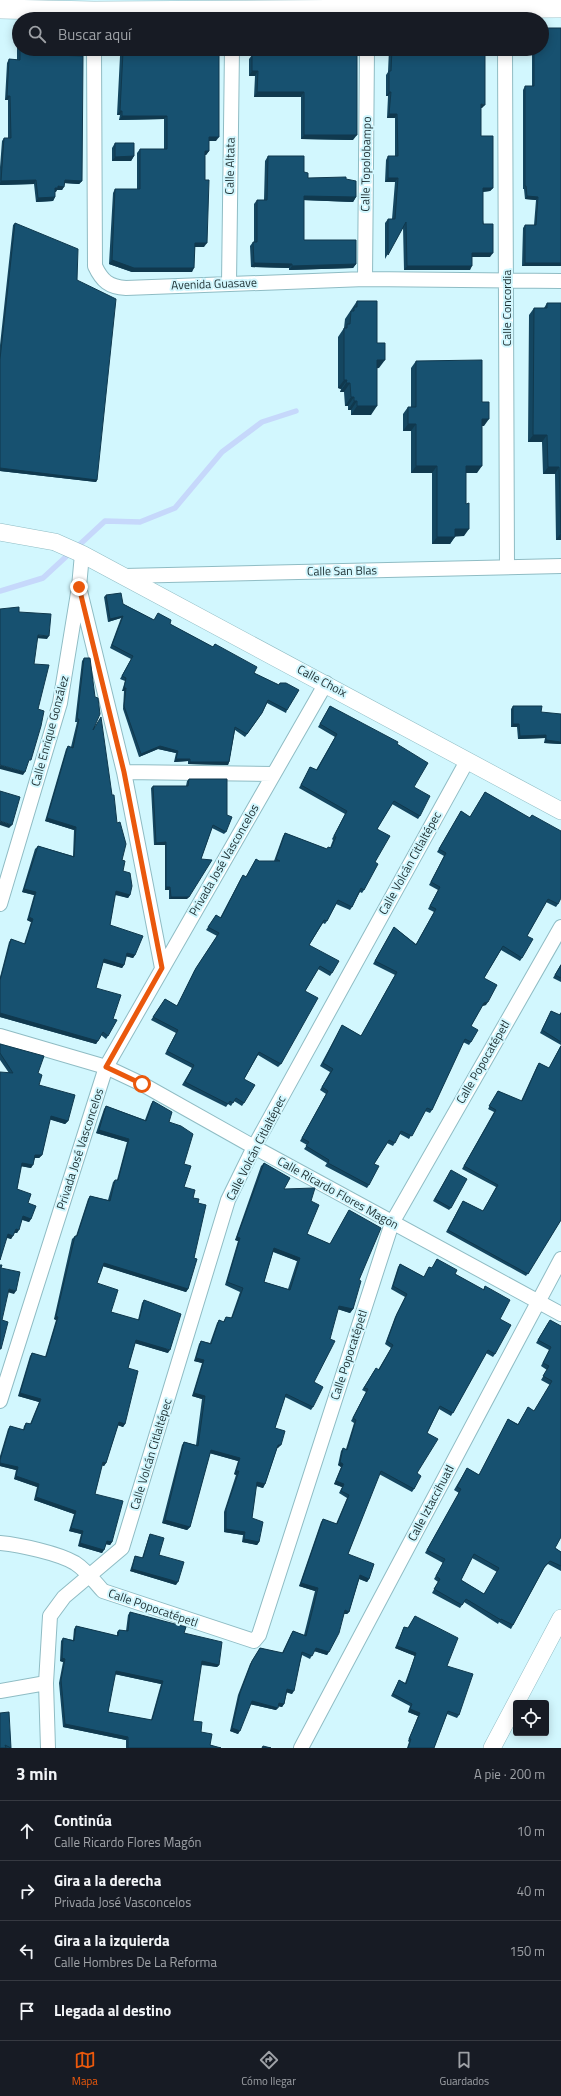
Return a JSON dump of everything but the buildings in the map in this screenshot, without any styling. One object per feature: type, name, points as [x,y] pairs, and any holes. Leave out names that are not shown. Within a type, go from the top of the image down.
[{"type":"main road","points":[[0,9],[232,10],[561,8]]},
{"type":"street","name":"Avenida Guasave","points":[[94,56],[95,266],[98,273],[108,284],[116,287],[365,279],[561,281]]},
{"type":"street","name":"Calle Altata","points":[[229,283],[232,56]]},
{"type":"street","name":"Calle Topolobampo","points":[[365,279],[367,56]]},
{"type":"street","name":"Calle Concordia","points":[[505,56],[507,567]]},
{"type":"street","name":"Calle Choix","points":[[0,532],[55,542],[82,554],[326,683],[561,811]]},
{"type":"street","name":"Calle Enrique González","points":[[0,904],[60,703],[79,587],[82,554]]},
{"type":"street","name":"Calle San Blas","points":[[124,576],[561,566]]},
{"type":"street","points":[[79,587],[124,772],[162,968]]},
{"type":"street","name":"Privada José Vasconcelos","points":[[0,1401],[106,1067],[326,683]]},
{"type":"street","name":"Calle Volcán Citlaltépec","points":[[48,1748],[46,1683],[50,1616],[64,1597],[91,1576],[122,1548],[228,1200],[254,1147],[467,760]]},
{"type":"street","points":[[124,772],[273,774]]},
{"type":"street","name":"Calle Popocatépetl","points":[[91,1576],[103,1591],[254,1641],[259,1635],[392,1222],[561,927]]},
{"type":"street","name":"Calle Ricardo Flores Magón","points":[[0,1036],[106,1067],[142,1084],[254,1147],[561,1314]]},
{"type":"street","name":"Calle Iztaccihuatl","points":[[301,1748],[537,1301],[561,1259]]},
{"type":"street","points":[[0,1543],[24,1546],[74,1563],[91,1576]]},
{"type":"street","points":[[492,1748],[561,1618]]},
{"type":"street","points":[[0,1691],[46,1683]]},
{"type":"waterway","points":[[77,547],[105,521],[140,522],[175,508],[222,452],[262,422],[296,411]]},
{"type":"waterway","points":[[0,591],[43,578],[70,553]]},
{"type":"route","points":[[79,587],[124,772],[162,968],[106,1067],[142,1084]]}]
